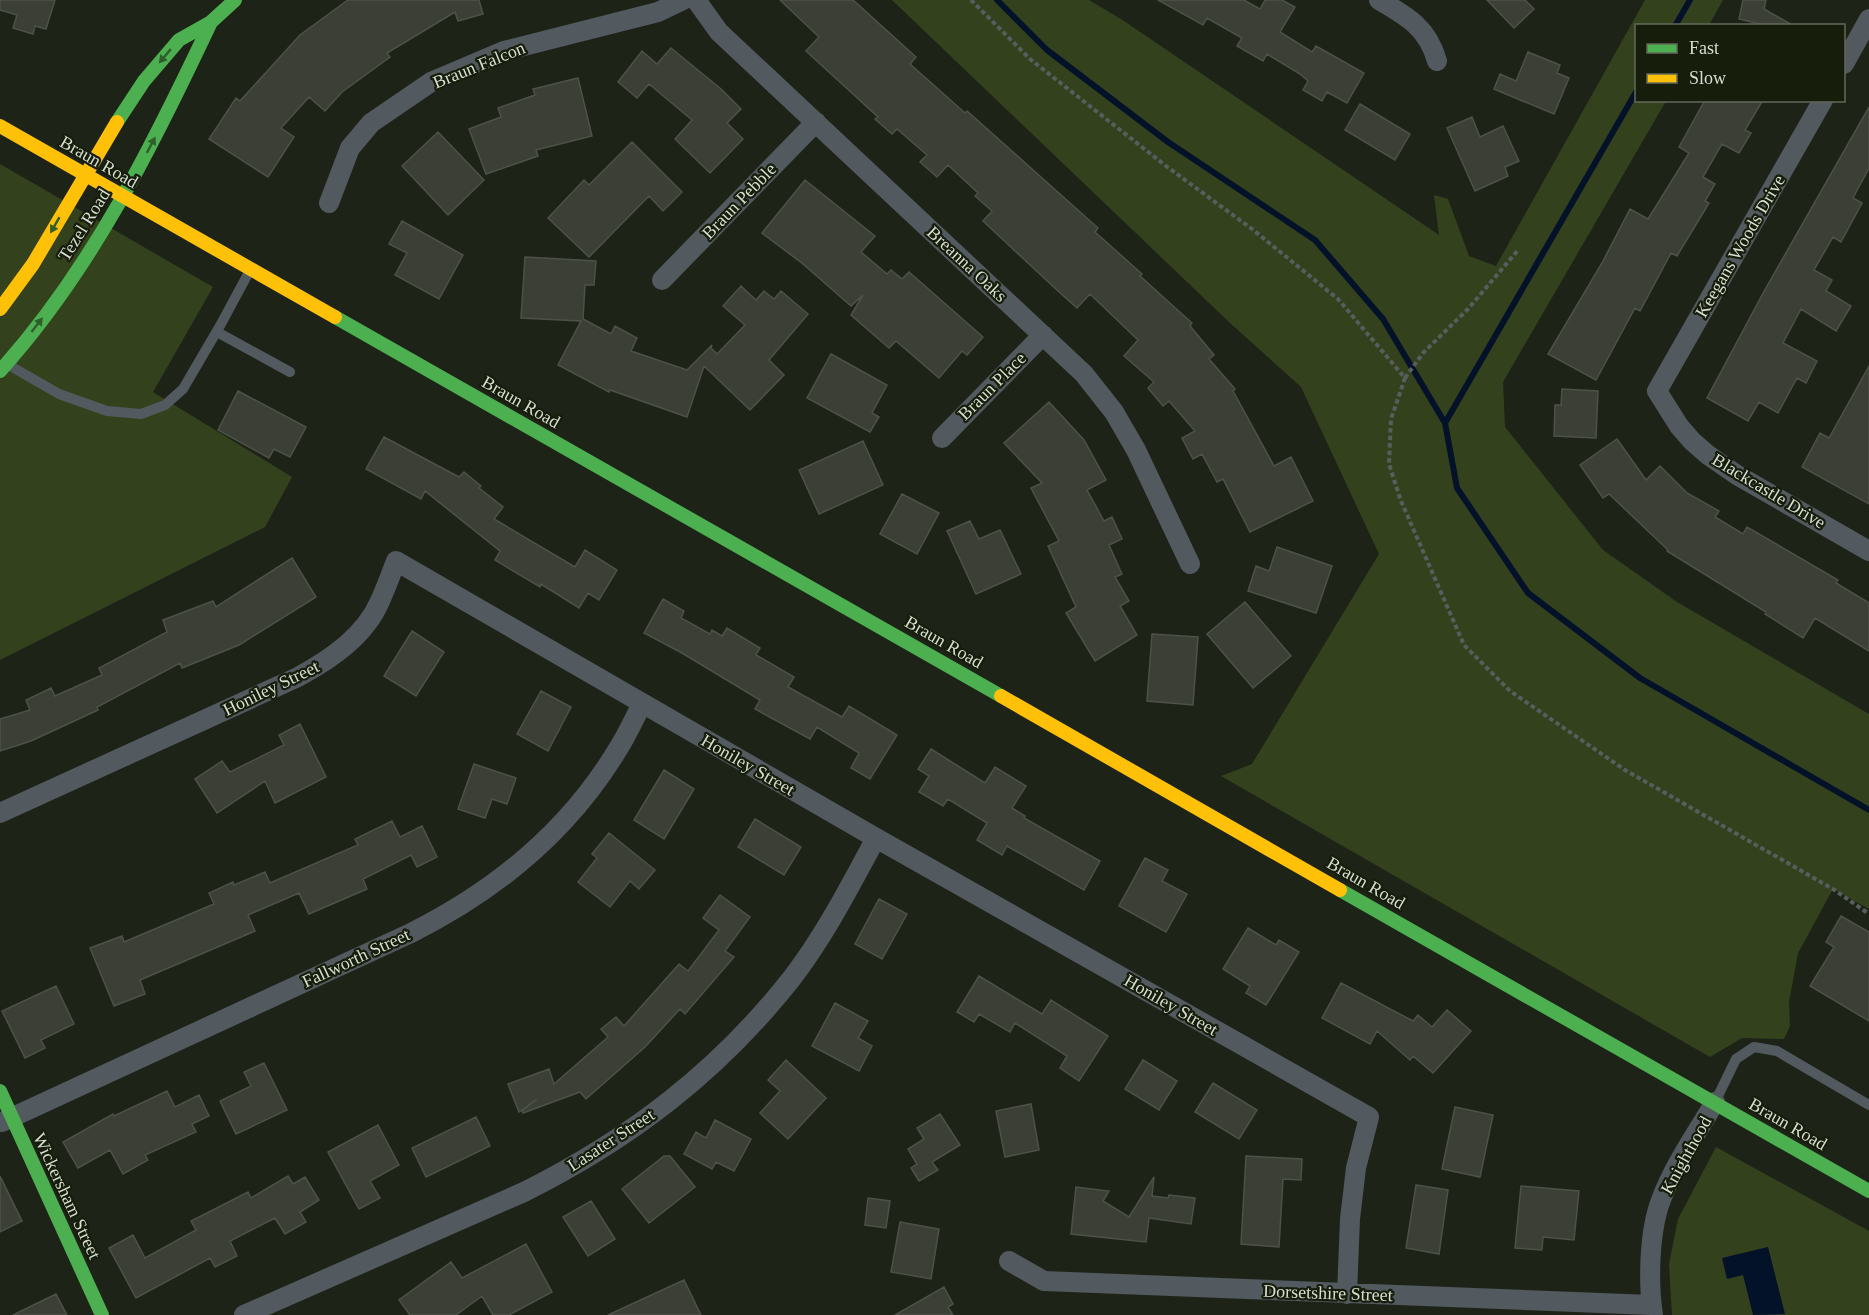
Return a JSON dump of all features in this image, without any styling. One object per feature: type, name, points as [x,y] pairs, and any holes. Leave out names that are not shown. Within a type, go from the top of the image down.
[{"type":"main road","name":"Tezel Road","points":[[0,309],[33,264],[107,136],[144,81],[179,40],[211,22],[235,0]]},
{"type":"main road","name":"Tezel Road","points":[[2,365],[63,292],[124,197],[172,105],[211,22]]},
{"type":"main road","name":"Braun Road","points":[[0,126],[1869,1191]]},
{"type":"main road","name":"Wickersham Street","points":[[0,1091],[6,1120],[102,1315]]},
{"type":"street","name":"Braun Falcon","points":[[329,203],[350,148],[371,123],[431,82],[504,51],[658,12],[683,0]]},
{"type":"street","name":"Breanna Oaks","points":[[696,0],[719,32],[1084,374],[1114,412],[1136,450],[1190,564]]},
{"type":"street","points":[[1379,0],[1406,16],[1425,33],[1434,48],[1437,61]]},
{"type":"street","points":[[1845,62],[1869,19]]},
{"type":"street","name":"Keegans Woods Drive","points":[[1657,391],[1822,102]]},
{"type":"street","name":"Braun Pebble","points":[[662,280],[816,122]]},
{"type":"street","name":"Braun Place","points":[[942,438],[1043,335]]},
{"type":"street","name":"Blackcastle Drive","points":[[1657,391],[1679,426],[1708,455],[1737,475],[1869,550]]},
{"type":"street","name":"Honiley Street","points":[[0,813],[298,677],[327,661],[343,648],[370,619],[380,603],[396,561],[876,838],[1369,1117],[1355,1178],[1350,1219],[1347,1294]]},
{"type":"street","name":"Fallworth Street","points":[[6,1120],[411,933],[444,917],[486,891],[524,861],[560,826],[591,789],[618,749],[642,704]]},
{"type":"street","name":"Lasater Street","points":[[244,1315],[524,1192],[567,1170],[631,1131],[690,1086],[744,1034],[792,977],[836,912],[876,838]]},
{"type":"street","name":"Knighthood","points":[[1652,1310],[1649,1287],[1651,1247],[1660,1202],[1671,1176],[1715,1102]]},
{"type":"street","name":"Dorsetshire Street","points":[[1009,1261],[1044,1281],[1652,1310]]},
{"type":"lane","points":[[2,365],[59,394],[107,411],[141,414],[165,405],[183,389],[217,332],[250,269]]},
{"type":"lane","points":[[217,332],[290,372]]},
{"type":"lane","points":[[1715,1102],[1736,1059],[1754,1047],[1777,1051],[1869,1105]]},
{"type":"path","points":[[971,0],[1030,59],[1166,166],[1252,229],[1338,299],[1405,378]]},
{"type":"path","points":[[1519,249],[1468,309],[1423,353],[1405,378],[1391,419],[1389,464],[1401,501],[1464,645],[1510,691],[1625,770],[1833,889],[1869,914]]},
{"type":"green space","points":[[892,0],[1089,0],[1124,21],[1439,235],[1434,195],[1448,199],[1469,256],[1496,266],[1645,0],[1723,0],[1710,24],[1635,24],[1635,102],[1665,102],[1503,382],[1505,427],[1603,550],[1677,602],[1869,714],[1869,909],[1833,889],[1798,953],[1789,1002],[1790,1026],[1784,1039],[1742,1038],[1710,1057],[1221,776],[1252,764],[1379,554],[1301,387],[1230,323]]},
{"type":"green space","points":[[0,164],[213,287],[153,392],[292,477],[265,527],[0,660]]},
{"type":"green space","points":[[1716,1147],[1869,1231],[1869,1315],[1672,1315],[1669,1264],[1678,1219]]},
{"type":"water","points":[[1768,1247],[1785,1314],[1753,1315],[1743,1275],[1727,1279],[1722,1258]]},
{"type":"building","points":[[0,0],[55,0],[46,29],[35,26],[33,34],[13,28],[17,15],[0,10]]},
{"type":"building","points":[[348,0],[479,0],[483,14],[458,21],[455,12],[387,53],[390,57],[342,92],[325,111],[309,97],[281,128],[294,137],[268,177],[209,139],[236,98],[240,101],[300,35]]},
{"type":"building","points":[[780,0],[853,0],[916,57],[910,64],[965,113],[967,111],[1098,228],[1095,232],[1192,323],[1190,326],[1214,355],[1209,359],[1235,389],[1233,391],[1274,466],[1291,457],[1313,501],[1250,532],[1223,479],[1217,482],[1202,454],[1193,459],[1182,438],[1195,431],[1169,401],[1163,406],[1148,388],[1154,382],[1124,356],[1138,340],[1090,294],[1077,308],[1058,291],[983,221],[992,211],[975,196],[978,193],[948,165],[937,177],[920,162],[927,155],[897,129],[892,134],[875,119],[878,117],[806,51],[819,37]]},
{"type":"building","points":[[1158,0],[1244,0],[1260,9],[1265,0],[1282,0],[1295,7],[1280,32],[1312,52],[1316,46],[1364,73],[1347,103],[1327,92],[1322,101],[1303,90],[1308,81],[1300,74],[1267,54],[1263,61],[1237,46],[1242,38],[1207,18],[1203,25]]},
{"type":"building","points":[[1487,0],[1525,0],[1534,9],[1514,28]]},
{"type":"building","points":[[1743,0],[1766,0],[1764,9],[1790,24],[1760,24],[1739,19]]},
{"type":"building","points":[[671,48],[721,89],[741,109],[727,123],[743,139],[710,173],[675,139],[692,120],[649,84],[637,98],[618,82],[642,51],[657,64]]},
{"type":"building","points":[[1528,52],[1560,65],[1557,73],[1569,78],[1554,114],[1494,89],[1500,74],[1516,81]]},
{"type":"building","points":[[578,78],[592,136],[536,150],[538,156],[486,174],[469,129],[501,117],[498,108],[535,95],[533,89]]},
{"type":"building","points":[[1704,102],[1762,102],[1745,130],[1751,133],[1739,153],[1722,144],[1703,177],[1715,184],[1705,201],[1709,203],[1677,256],[1671,253],[1640,311],[1635,308],[1596,380],[1548,354],[1602,263],[1630,209],[1648,219],[1689,153],[1679,147]]},
{"type":"building","points":[[1360,104],[1410,134],[1395,160],[1345,130]]},
{"type":"building","points":[[1869,107],[1869,168],[1853,198],[1862,203],[1841,242],[1833,237],[1814,270],[1832,280],[1826,291],[1851,306],[1836,331],[1801,309],[1783,343],[1817,361],[1806,383],[1797,378],[1778,413],[1759,402],[1748,421],[1707,398],[1762,295]]},
{"type":"building","points":[[1472,117],[1480,137],[1503,126],[1519,161],[1505,167],[1508,176],[1475,191],[1447,128]]},
{"type":"building","points":[[438,132],[484,180],[448,215],[402,166]]},
{"type":"building","points":[[632,142],[682,192],[663,211],[649,196],[589,257],[548,218],[584,180],[589,185]]},
{"type":"building","points":[[805,180],[875,236],[861,252],[887,274],[891,270],[902,279],[909,272],[983,337],[967,355],[962,351],[939,378],[896,341],[889,348],[851,315],[863,295],[851,306],[803,264],[762,233]]},
{"type":"building","points":[[402,221],[463,255],[439,299],[395,275],[407,253],[389,244]]},
{"type":"building","points":[[525,257],[596,261],[594,285],[585,285],[583,319],[611,334],[615,326],[637,338],[631,351],[687,370],[712,345],[711,348],[717,354],[745,325],[723,306],[741,286],[756,300],[764,291],[774,299],[781,291],[808,314],[769,360],[784,375],[750,410],[704,366],[687,417],[610,390],[609,392],[558,365],[581,321],[521,318]]},
{"type":"building","points":[[831,354],[887,385],[872,413],[879,417],[870,432],[807,398]]},
{"type":"building","points":[[1869,366],[1869,504],[1802,467],[1820,433],[1829,438]]},
{"type":"building","points":[[1562,389],[1598,391],[1596,438],[1554,436],[1555,405],[1561,405]]},
{"type":"building","points":[[238,391],[306,427],[290,457],[274,449],[269,458],[218,430]]},
{"type":"building","points":[[1049,402],[1084,440],[1106,480],[1087,490],[1104,521],[1112,517],[1122,539],[1109,545],[1122,574],[1115,577],[1129,601],[1120,606],[1137,635],[1095,661],[1066,613],[1076,607],[1048,546],[1059,541],[1031,488],[1042,483],[1004,443]]},
{"type":"building","points":[[384,437],[459,477],[464,472],[481,486],[479,488],[503,507],[494,519],[575,567],[585,550],[617,570],[599,600],[588,593],[579,608],[541,584],[540,587],[495,560],[500,551],[425,491],[421,499],[366,469]]},
{"type":"building","points":[[1617,439],[1646,480],[1660,466],[1687,493],[1719,511],[1715,517],[1743,534],[1747,527],[1838,580],[1836,583],[1869,603],[1869,651],[1815,618],[1803,638],[1765,614],[1766,612],[1667,551],[1609,494],[1603,498],[1580,465]]},
{"type":"building","points":[[863,441],[883,485],[819,514],[799,470]]},
{"type":"building","points":[[902,494],[939,513],[917,554],[880,534]]},
{"type":"building","points":[[970,521],[979,539],[1000,530],[1021,574],[976,594],[947,531]]},
{"type":"building","points":[[1277,547],[1332,566],[1316,613],[1248,591],[1256,566],[1269,571]]},
{"type":"building","points":[[292,558],[316,597],[239,645],[182,668],[180,663],[97,707],[98,710],[31,741],[0,751],[0,719],[30,710],[26,700],[51,688],[55,696],[102,675],[99,668],[167,632],[163,620],[213,601],[216,607]]},
{"type":"building","points":[[663,599],[684,611],[681,618],[710,634],[712,630],[722,636],[727,628],[760,648],[756,655],[794,677],[788,687],[842,717],[849,706],[897,735],[870,779],[851,768],[859,753],[817,727],[810,739],[755,709],[760,700],[644,633]]},
{"type":"building","points":[[1245,602],[1291,656],[1253,688],[1207,634]]},
{"type":"building","points":[[412,631],[444,652],[416,696],[384,676]]},
{"type":"building","points":[[1152,634],[1198,637],[1193,705],[1147,701]]},
{"type":"building","points":[[541,691],[571,707],[548,751],[517,734]]},
{"type":"building","points":[[300,724],[326,777],[275,803],[265,781],[217,813],[195,779],[222,761],[230,772],[284,745],[279,735]]},
{"type":"building","points":[[931,749],[985,783],[995,767],[1026,786],[1012,808],[1025,816],[1024,818],[1100,861],[1084,890],[1007,846],[1002,855],[977,840],[987,823],[948,799],[943,806],[919,792],[929,776],[918,769]]},
{"type":"building","points":[[474,764],[516,778],[507,804],[492,799],[485,818],[458,809]]},
{"type":"building","points":[[664,770],[694,789],[664,839],[634,820]]},
{"type":"building","points":[[755,819],[801,847],[784,875],[738,847]]},
{"type":"building","points":[[392,821],[400,837],[422,826],[437,857],[417,867],[411,855],[363,879],[367,889],[309,914],[299,893],[248,915],[255,931],[140,980],[145,994],[114,1006],[90,948],[122,936],[124,942],[214,904],[209,893],[233,882],[234,885],[265,872],[270,883],[358,845],[355,839]]},
{"type":"building","points":[[609,833],[655,870],[639,889],[630,881],[610,907],[578,882],[597,858],[592,854]]},
{"type":"building","points":[[1145,858],[1168,870],[1162,881],[1187,894],[1166,932],[1119,906]]},
{"type":"building","points":[[720,895],[750,917],[725,951],[734,957],[685,1014],[680,1009],[645,1047],[586,1099],[580,1092],[523,1113],[522,1111],[537,1099],[519,1112],[508,1084],[549,1069],[554,1084],[608,1037],[601,1029],[616,1017],[624,1026],[679,964],[688,971],[719,930],[703,918]]},
{"type":"building","points":[[879,899],[907,914],[882,959],[855,944]]},
{"type":"building","points":[[1841,916],[1869,932],[1869,1021],[1810,986],[1834,947],[1826,942]]},
{"type":"building","points":[[1248,928],[1276,945],[1279,940],[1299,952],[1266,1005],[1246,993],[1250,986],[1223,969]]},
{"type":"building","points":[[979,976],[1042,1014],[1051,1000],[1108,1036],[1079,1081],[1060,1068],[1067,1056],[1015,1023],[1010,1032],[979,1014],[974,1022],[957,1012]]},
{"type":"building","points":[[1341,983],[1413,1021],[1418,1015],[1432,1027],[1447,1010],[1471,1031],[1433,1073],[1413,1056],[1410,1060],[1377,1031],[1370,1044],[1322,1018]]},
{"type":"building","points":[[56,986],[74,1024],[41,1040],[45,1048],[25,1058],[2,1011]]},
{"type":"building","points":[[835,1003],[868,1021],[858,1038],[872,1046],[859,1071],[812,1046]]},
{"type":"building","points":[[786,1060],[826,1098],[788,1139],[760,1113],[780,1091],[768,1080]]},
{"type":"building","points":[[1143,1060],[1177,1081],[1159,1110],[1125,1089]]},
{"type":"building","points":[[264,1063],[287,1110],[236,1134],[220,1101],[251,1086],[244,1072]]},
{"type":"building","points":[[1213,1083],[1257,1110],[1239,1139],[1195,1112]]},
{"type":"building","points":[[167,1091],[175,1107],[199,1095],[209,1116],[192,1124],[196,1132],[145,1155],[148,1160],[123,1174],[110,1150],[78,1168],[63,1142],[113,1114],[114,1116]]},
{"type":"building","points":[[1031,1104],[1039,1150],[1005,1157],[996,1111]]},
{"type":"building","points":[[1455,1107],[1493,1115],[1480,1177],[1442,1169]]},
{"type":"building","points":[[940,1114],[960,1145],[932,1162],[938,1170],[919,1181],[911,1168],[917,1164],[908,1149],[924,1139],[917,1128]]},
{"type":"building","points":[[476,1117],[490,1146],[426,1177],[412,1148]]},
{"type":"building","points":[[715,1120],[751,1139],[734,1171],[716,1162],[712,1169],[684,1154],[696,1132],[706,1138]]},
{"type":"building","points":[[378,1125],[399,1165],[370,1181],[380,1198],[359,1209],[328,1152]]},
{"type":"building","points":[[664,1156],[670,1156],[695,1187],[649,1223],[622,1189]]},
{"type":"building","points":[[1246,1156],[1302,1159],[1301,1180],[1283,1179],[1279,1247],[1241,1244]]},
{"type":"building","points":[[0,1176],[22,1221],[0,1232]]},
{"type":"building","points":[[288,1176],[293,1184],[305,1177],[319,1200],[300,1212],[306,1222],[285,1234],[275,1218],[230,1241],[237,1256],[215,1267],[210,1258],[136,1298],[109,1248],[133,1235],[145,1258],[196,1230],[191,1221],[248,1192],[251,1198]]},
{"type":"building","points":[[1154,1177],[1152,1196],[1195,1198],[1191,1224],[1149,1218],[1146,1242],[1071,1234],[1076,1187],[1109,1191],[1103,1201],[1129,1217]]},
{"type":"building","points":[[1416,1185],[1448,1190],[1439,1254],[1406,1248]]},
{"type":"building","points":[[1521,1186],[1579,1191],[1574,1240],[1543,1237],[1542,1250],[1515,1248]]},
{"type":"building","points":[[868,1198],[890,1201],[886,1228],[865,1225]]},
{"type":"building","points":[[591,1201],[615,1239],[588,1256],[563,1217]]},
{"type":"building","points":[[900,1222],[939,1229],[931,1279],[891,1272]]},
{"type":"building","points":[[526,1244],[552,1292],[509,1315],[493,1315],[482,1296],[456,1315],[410,1315],[399,1300],[451,1262],[462,1278]]},
{"type":"building","points":[[684,1280],[701,1315],[608,1315]]},
{"type":"building","points":[[944,1287],[953,1304],[948,1307],[953,1315],[895,1315]]},
{"type":"building","points":[[56,1294],[67,1315],[13,1315]]},
{"type":"waterway","points":[[997,0],[1047,50],[1168,142],[1315,240],[1383,319],[1445,423],[1457,488],[1528,593],[1640,678],[1869,810]]},
{"type":"waterway","points":[[1676,24],[1690,0]]},
{"type":"waterway","points":[[1445,423],[1635,94]]},
{"type":"traffic: fast","points":[[117,122],[144,81],[179,40],[211,22],[235,0]]},
{"type":"traffic: fast","points":[[0,371],[64,291],[92,248],[143,160],[211,22]]},
{"type":"traffic: fast","points":[[335,317],[1001,696]]},
{"type":"traffic: fast","points":[[1340,890],[1869,1191]]},
{"type":"traffic: fast","points":[[0,1091],[102,1315]]},
{"type":"traffic: slow","points":[[0,309],[33,264],[117,122]]},
{"type":"traffic: slow","points":[[0,126],[335,317]]},
{"type":"traffic: slow","points":[[1001,696],[1340,890]]}]
